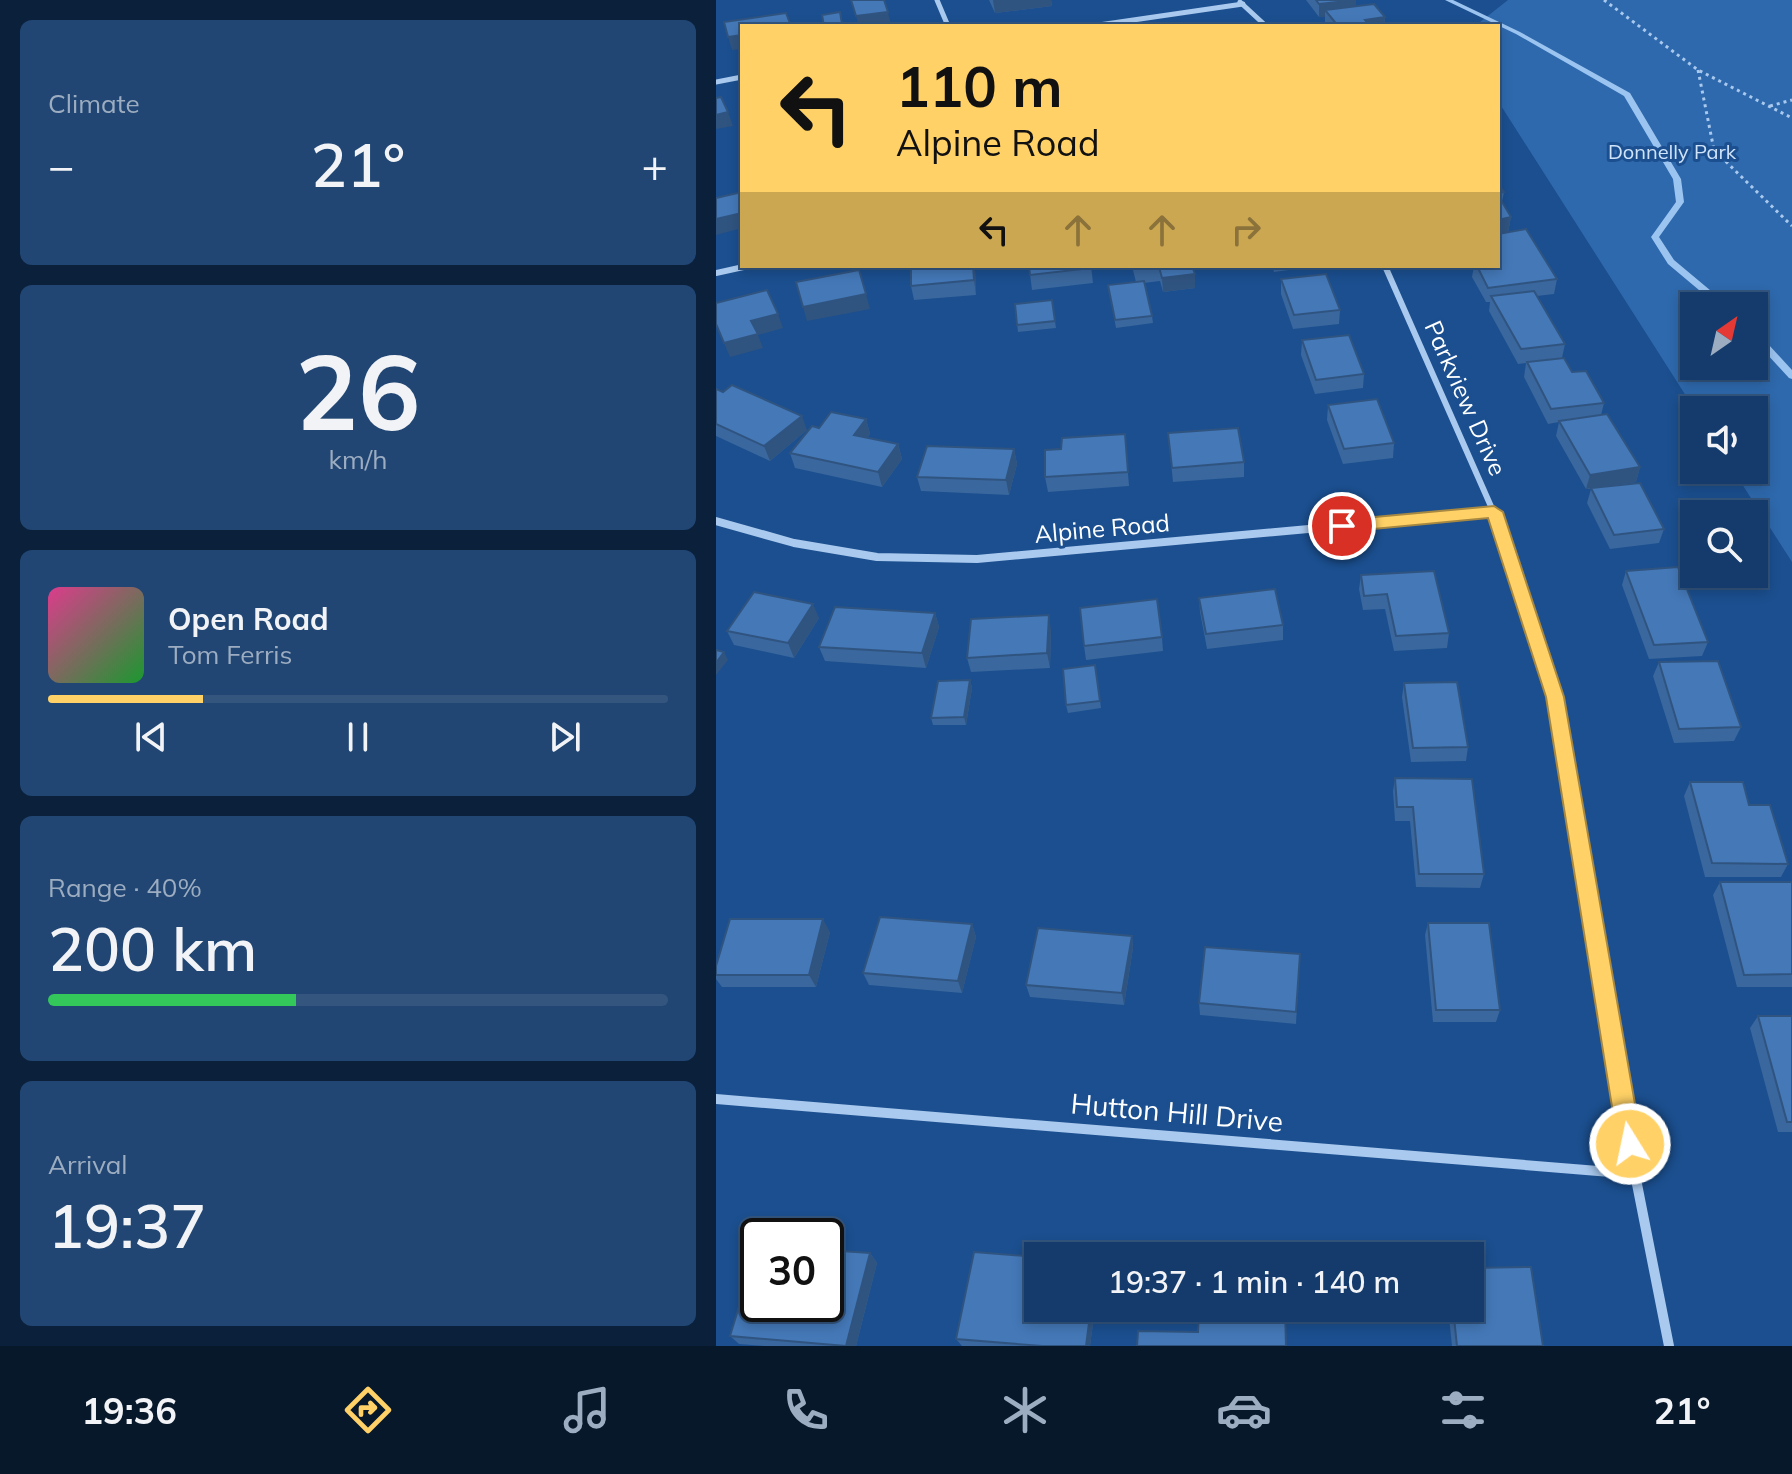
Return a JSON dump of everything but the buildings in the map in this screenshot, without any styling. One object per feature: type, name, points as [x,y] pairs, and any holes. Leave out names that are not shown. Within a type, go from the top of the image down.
[{"type":"street","points":[[937,0],[947,24]]},
{"type":"street","points":[[1104,24],[1240,2],[1264,24]]},
{"type":"street","points":[[716,82],[740,77]]},
{"type":"street","points":[[716,273],[740,268]]},
{"type":"street","name":"Parkview Drive","points":[[1386,268],[1494,512],[1555,697],[1635,1174],[1669,1346]]},
{"type":"street","name":"Alpine Road","points":[[716,521],[794,543],[877,557],[977,559],[1494,512]]},
{"type":"street","name":"Hutton Hill Drive","points":[[716,1099],[1635,1174]]},
{"type":"path","points":[[1604,0],[1698,70],[1792,118]]},
{"type":"path","points":[[1698,70],[1714,150],[1792,226]]},
{"type":"path","points":[[1770,106],[1792,100]]},
{"type":"green space","name":"Donnelly Park","points":[[1508,0],[1792,0],[1792,562],[1768,525],[1768,500],[1752,500],[1742,484],[1768,484],[1768,396],[1686,396],[1500,104],[1500,24],[1478,24]]},
{"type":"waterway","points":[[1448,0],[1499,24]]},
{"type":"waterway","points":[[1500,25],[1627,95],[1677,179],[1680,202],[1655,237],[1671,262],[1707,292]]},
{"type":"waterway","points":[[1768,349],[1792,376]]},
{"type":"route","points":[[1342,526],[1494,512],[1555,697],[1630,1144]]}]
